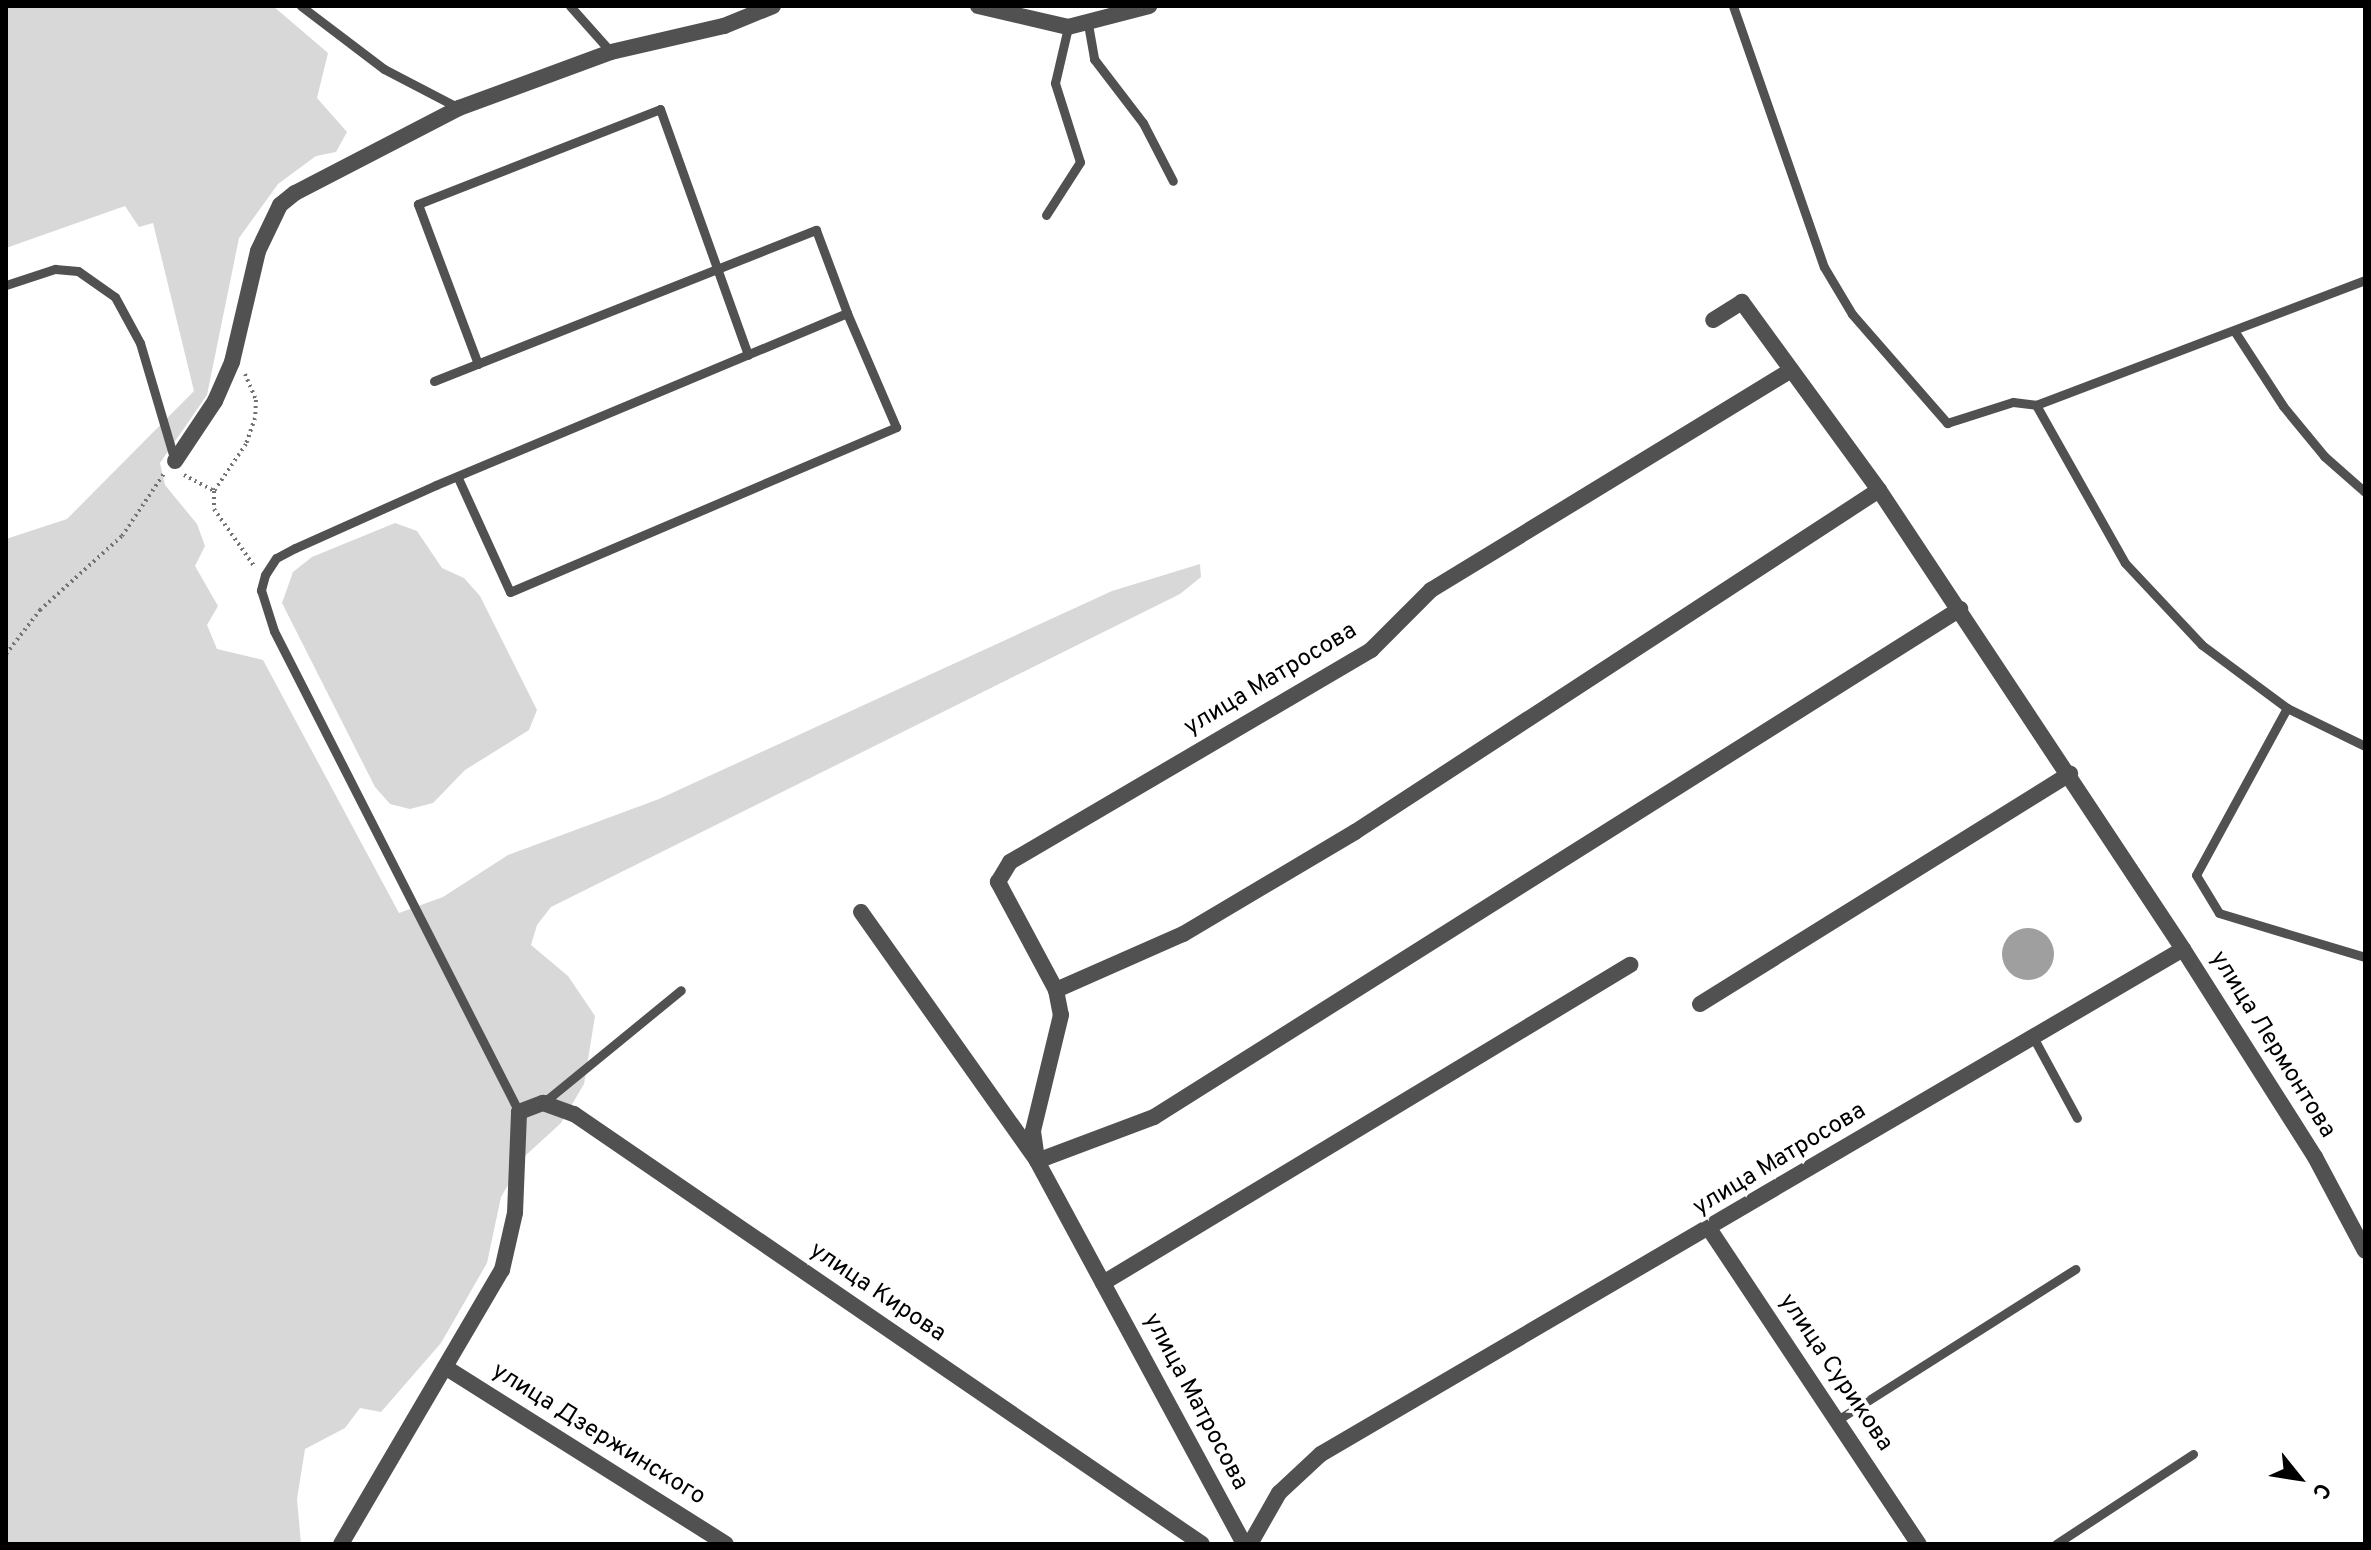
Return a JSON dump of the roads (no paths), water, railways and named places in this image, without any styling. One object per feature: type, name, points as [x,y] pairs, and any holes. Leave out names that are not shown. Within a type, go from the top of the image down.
[{"type":"street","points":[[172,464],[197,432],[232,362],[258,251],[280,205],[295,193],[459,108],[611,52],[724,26],[773,6]]},
{"type":"street","points":[[978,6],[1068,27],[1149,6]]},
{"type":"street","points":[[1713,320],[1742,302],[1879,490],[2070,774],[2183,949]]},
{"type":"street","name":"улица Матросова","points":[[1037,1161],[1033,1131],[1061,1015],[1056,990],[998,882],[1010,862],[1371,650],[1431,590],[1791,370]]},
{"type":"street","points":[[1056,990],[1183,934],[1355,832],[1879,490]]},
{"type":"street","points":[[1037,1161],[1154,1117],[1960,609]]},
{"type":"street","points":[[1700,1004],[2070,774]]},
{"type":"street","name":"улица Матросова","points":[[861,912],[1037,1161],[1247,1544],[1279,1493],[1321,1454],[1710,1230],[2183,949]]},
{"type":"street","name":"улица Лермонтова","points":[[2183,949],[2315,1157],[2365,1251]]},
{"type":"street","points":[[1103,1283],[1630,965]]},
{"type":"street","points":[[341,1544],[502,1270],[515,1213],[519,1112],[543,1103]]},
{"type":"street","name":"улица Кирова","points":[[543,1103],[574,1114],[1202,1544]]},
{"type":"street","name":"улица Сурикова","points":[[1710,1230],[1839,1419],[1919,1544]]},
{"type":"street","name":"улица Дзержинского","points":[[445,1367],[726,1544]]},
{"type":"lane","points":[[301,6],[384,69],[459,108]]},
{"type":"lane","points":[[570,6],[611,52]]},
{"type":"lane","points":[[1733,6],[1824,267],[1852,314],[1947,423],[2013,402],[2036,405],[2235,332],[2365,280]]},
{"type":"lane","points":[[1088,24],[1094,59],[1143,123],[1173,181]]},
{"type":"lane","points":[[1046,215],[1080,162],[1055,83],[1068,27]]},
{"type":"lane","points":[[478,364],[418,204],[660,109],[748,355]]},
{"type":"lane","points":[[434,381],[816,230],[847,313],[896,427],[510,592],[458,478]]},
{"type":"lane","points":[[6,285],[55,269],[78,271],[115,297],[140,343],[172,464]]},
{"type":"lane","points":[[519,1112],[274,631],[261,590],[265,575],[276,558],[295,548],[847,313]]},
{"type":"lane","points":[[2235,332],[2283,406],[2324,456],[2365,492]]},
{"type":"lane","points":[[2036,405],[2125,563],[2202,645],[2287,708],[2365,746]]},
{"type":"lane","points":[[2287,708],[2196,875],[2219,913],[2365,957]]},
{"type":"lane","points":[[543,1103],[681,990]]},
{"type":"lane","points":[[2033,1037],[2077,1118]]},
{"type":"lane","points":[[1839,1419],[2075,1269]]},
{"type":"lane","points":[[2056,1544],[2193,1454]]}]
